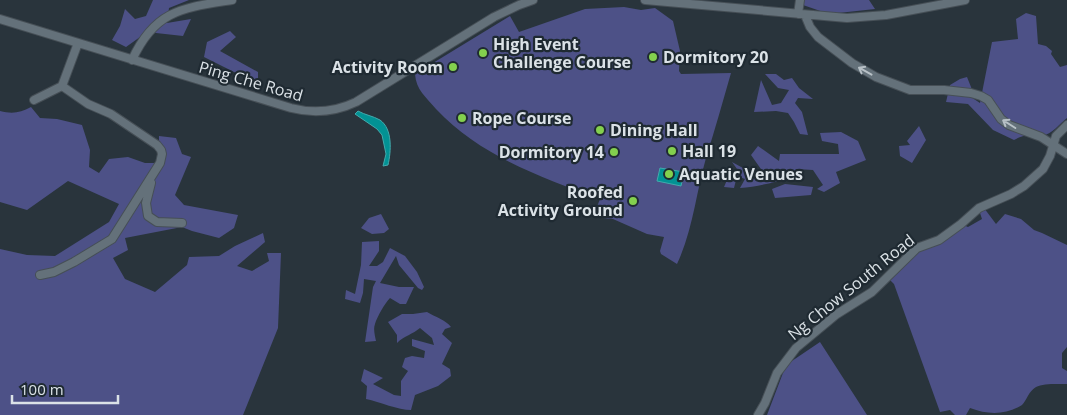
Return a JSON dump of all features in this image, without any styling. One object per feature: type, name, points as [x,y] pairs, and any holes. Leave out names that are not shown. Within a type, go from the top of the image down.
[{"type":"street","points":[[132,60],[140,43],[155,24],[175,12],[194,6],[232,0]]},
{"type":"street","name":"Ping Che Road","points":[[0,20],[299,110],[317,112],[330,111],[356,102],[502,13],[533,0]]},
{"type":"street","points":[[645,0],[847,18],[886,15],[965,0]]},
{"type":"street","points":[[800,0],[801,14],[818,37],[852,63],[876,77],[906,90],[944,90],[981,96],[988,100],[1001,119],[1009,125],[1041,137],[1067,154]]},
{"type":"street","points":[[34,100],[62,86],[78,43]]},
{"type":"street","points":[[40,275],[54,272],[74,262],[112,239],[154,174],[162,157],[162,150],[157,144],[111,114],[88,104],[62,86]]},
{"type":"street","name":"Ng Chow South Road","points":[[758,415],[777,373],[796,348],[836,314],[872,292],[917,248],[939,240],[979,208],[1024,186],[1046,165],[1056,136],[1067,125]]},
{"type":"street","points":[[154,174],[146,203],[148,216],[156,222],[182,223]]},
{"type":"shaded area","points":[[153,0],[189,0],[169,8],[167,23],[191,19],[183,36],[147,32],[126,47],[112,40],[120,26],[125,9],[135,19],[146,16]]},
{"type":"shaded area","points":[[804,0],[869,0],[875,9],[829,14],[803,5]]},
{"type":"shaded area","points":[[624,7],[641,10],[655,8],[673,21],[680,51],[679,71],[681,74],[731,73],[706,158],[691,225],[677,264],[661,254],[660,251],[664,237],[647,234],[613,219],[593,217],[600,199],[512,163],[472,140],[436,109],[417,85],[415,74],[510,16],[519,32],[585,9]]},
{"type":"shaded area","points":[[1026,13],[1036,16],[1038,44],[1046,46],[1052,51],[1051,54],[1060,67],[1067,65],[1067,118],[1045,135],[1025,136],[1014,140],[993,130],[968,104],[946,102],[950,85],[967,77],[973,92],[971,97],[980,103],[992,42],[1018,39],[1016,19]]},
{"type":"shaded area","points":[[230,31],[236,37],[220,51],[258,72],[258,82],[204,57],[207,42]]},
{"type":"shaded area","points":[[765,74],[776,74],[784,80],[792,78],[799,88],[813,99],[798,98],[795,103],[802,112],[808,135],[800,134],[788,113],[776,111],[754,112],[761,80],[772,105],[781,103],[789,90],[778,88]]},
{"type":"shaded area","points":[[31,107],[40,118],[57,119],[82,125],[90,150],[89,167],[99,173],[109,159],[128,157],[145,163],[159,163],[159,136],[176,138],[182,154],[191,157],[175,195],[184,205],[238,215],[234,228],[219,238],[182,227],[125,238],[128,250],[113,258],[125,279],[155,292],[187,265],[189,257],[219,256],[263,233],[265,242],[237,266],[252,271],[269,261],[267,253],[281,253],[278,328],[243,415],[0,415],[0,249],[27,255],[55,256],[109,222],[119,204],[68,181],[27,210],[0,202],[0,111],[16,112]]},
{"type":"shaded area","points":[[358,111],[380,120],[387,129],[390,141],[388,165],[383,166],[386,154],[382,135],[377,129],[355,114]]},
{"type":"shaded area","points":[[919,126],[926,140],[912,163],[900,156],[899,146],[910,145],[907,141]]},
{"type":"shaded area","points":[[841,132],[858,141],[866,160],[836,172],[840,183],[824,192],[817,189],[823,185],[813,170],[796,169],[790,179],[740,188],[745,179],[737,176],[734,188],[724,187],[730,173],[737,169],[732,162],[752,173],[763,172],[751,155],[758,146],[779,161],[780,154],[839,154],[838,144],[822,141],[820,133]]},
{"type":"shaded area","points":[[660,168],[684,172],[681,186],[657,181]]},
{"type":"shaded area","points":[[785,184],[813,187],[811,195],[775,198],[772,189]]},
{"type":"shaded area","points":[[984,208],[996,224],[1005,214],[1021,219],[1034,230],[1067,245],[1067,347],[1062,353],[1062,368],[1067,371],[1067,384],[1047,384],[1036,387],[1022,405],[1010,411],[990,413],[970,408],[966,415],[955,415],[950,410],[940,412],[894,284],[887,277],[912,253],[961,224],[968,227],[982,219],[979,210]]},
{"type":"shaded area","points":[[381,214],[389,229],[384,233],[372,234],[361,228],[369,218]]},
{"type":"shaded area","points":[[379,241],[379,251],[369,266],[377,266],[383,262],[390,248],[405,256],[417,272],[424,287],[422,290],[418,288],[399,265],[396,256],[380,283],[399,287],[414,287],[406,304],[400,304],[390,298],[381,310],[375,324],[376,341],[365,342],[373,287],[376,281],[364,279],[360,303],[345,299],[346,290],[355,294],[361,265],[362,242]]},
{"type":"shaded area","points":[[427,312],[443,320],[451,327],[445,329],[442,334],[452,343],[442,364],[450,369],[451,376],[438,386],[415,395],[411,410],[366,399],[367,386],[361,381],[364,369],[383,378],[373,384],[394,395],[401,396],[401,381],[408,371],[402,367],[405,358],[412,356],[424,358],[425,351],[412,346],[412,339],[434,345],[432,338],[420,328],[397,343],[397,335],[388,322],[402,314]]},
{"type":"shaded area","points":[[820,342],[867,415],[767,415],[786,365]]},
{"type":"place","name":"High Event Challenge Course","points":[[483,53]]},
{"type":"place","name":"Dormitory 20","points":[[653,57]]},
{"type":"place","name":"Activity Room","points":[[453,67]]},
{"type":"place","name":"Rope Course","points":[[462,118]]},
{"type":"place","name":"Dining Hall","points":[[600,130]]},
{"type":"place","name":"Hall 19","points":[[672,151]]},
{"type":"place","name":"Dormitory 14","points":[[614,152]]},
{"type":"place","name":"Aquatic Venues","points":[[669,174]]},
{"type":"place","name":"Roofed Activity Ground","points":[[633,201]]}]
